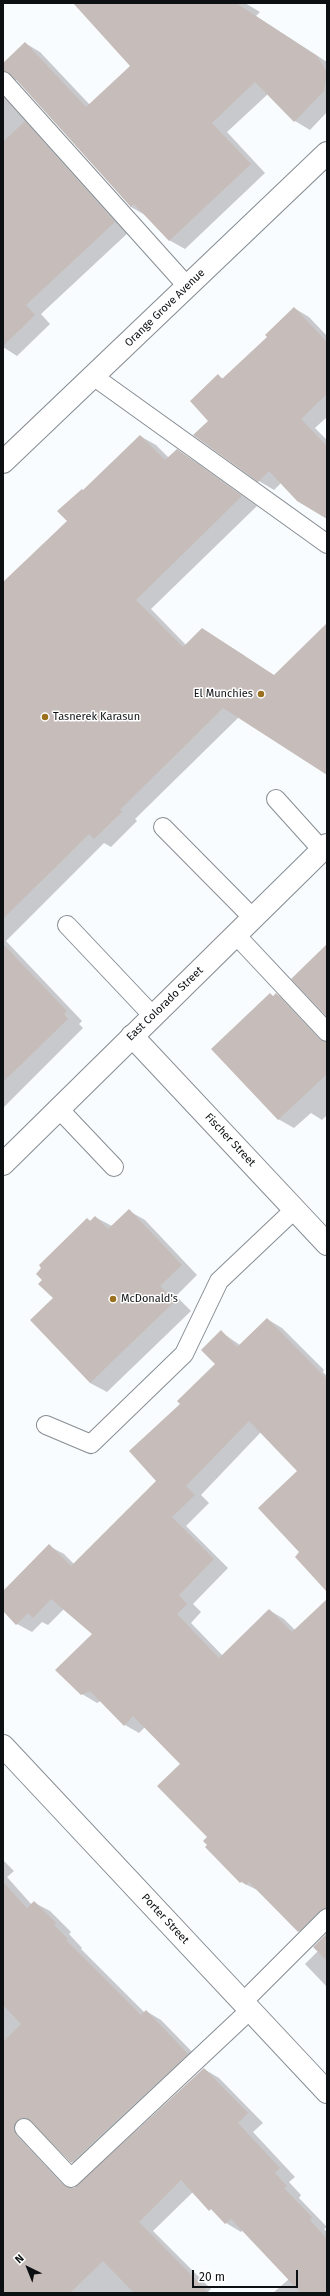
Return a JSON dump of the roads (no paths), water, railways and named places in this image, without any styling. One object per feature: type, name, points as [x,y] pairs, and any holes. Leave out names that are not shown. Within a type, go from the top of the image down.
[{"type":"street","name":"Orange Grove Avenue","points":[[3,462],[327,153]]},
{"type":"street","name":"East Colorado Street","points":[[3,1164],[324,847]]},
{"type":"street","name":"Fischer Street","points":[[132,1036],[327,1244]]},
{"type":"street","name":"Porter Street","points":[[3,1746],[327,2092]]},
{"type":"lane","points":[[3,82],[187,286]]},
{"type":"lane","points":[[93,376],[327,544]]},
{"type":"lane","points":[[276,799],[324,847]]},
{"type":"lane","points":[[163,827],[253,918]]},
{"type":"lane","points":[[67,925],[153,1016]]},
{"type":"lane","points":[[236,935],[327,1032]]},
{"type":"lane","points":[[59,1109],[114,1167]]},
{"type":"lane","points":[[46,1425],[91,1444],[184,1354],[219,1281],[295,1209]]},
{"type":"lane","points":[[24,2128],[71,2178],[246,2006],[327,1918]]},
{"type":"place","name":"El Munchies","points":[[261,694]]},
{"type":"place","name":"Tasnerek Karasun","points":[[45,717]]},
{"type":"place","name":"McDonald's","points":[[113,1299]]}]
